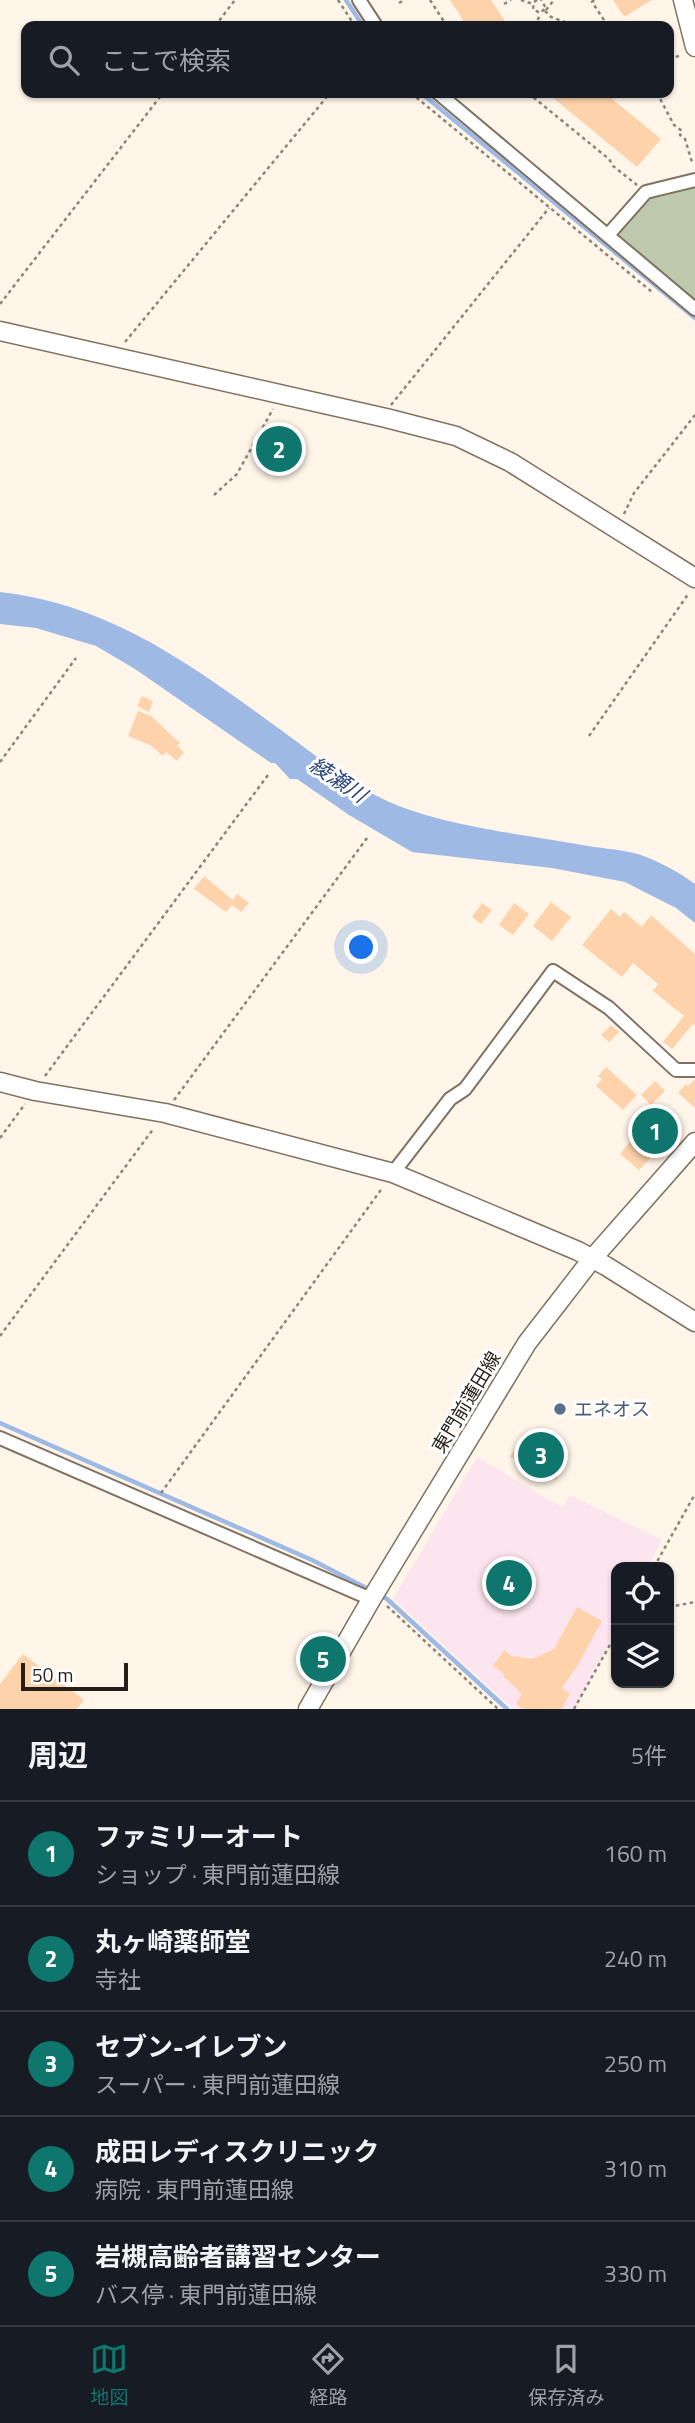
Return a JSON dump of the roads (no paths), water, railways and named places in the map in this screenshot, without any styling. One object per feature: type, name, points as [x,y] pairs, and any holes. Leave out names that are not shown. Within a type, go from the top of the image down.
[{"type":"street","points":[[359,0],[373,21]]},
{"type":"street","points":[[683,0],[688,51]]},
{"type":"street","points":[[444,98],[695,309]]},
{"type":"street","points":[[608,235],[646,192],[695,180]]},
{"type":"street","points":[[0,331],[428,427],[480,446],[510,462],[695,578]]},
{"type":"street","points":[[393,1173],[450,1099],[465,1089],[553,971],[609,1008],[676,1070],[695,1070]]},
{"type":"street","points":[[0,1082],[34,1091],[165,1113],[393,1173],[592,1259],[695,1322]]},
{"type":"street","name":"東門前蓮田線","points":[[308,1709],[374,1593],[527,1343],[592,1259],[695,1142]]},
{"type":"street","points":[[0,1438],[374,1593]]},
{"type":"water","name":"綾瀬川","points":[[0,592],[41,599],[79,610],[152,643],[186,663],[344,776],[381,798],[452,822],[628,852],[657,862],[695,884],[695,923],[676,908],[625,882],[552,868],[412,852],[349,815],[297,779],[290,779],[275,763],[271,763],[135,669],[96,646],[36,628],[0,624]]},
{"type":"waterway","points":[[346,0],[360,21]]},
{"type":"waterway","points":[[427,98],[695,318]]},
{"type":"waterway","points":[[0,1423],[312,1560],[372,1591]]},
{"type":"waterway","points":[[380,1595],[507,1709]]},
{"type":"place","name":"丸ヶ崎薬師堂","points":[[279,449]]},
{"type":"place","name":"ファミリーオート","points":[[655,1131]]},
{"type":"place","name":"エネオス","points":[[560,1409]]},
{"type":"place","name":"セブン-イレブン","points":[[541,1455]]},
{"type":"place","name":"成田レディスクリニック","points":[[509,1583]]},
{"type":"place","name":"岩槻高齢者講習センター","points":[[323,1659]]}]
